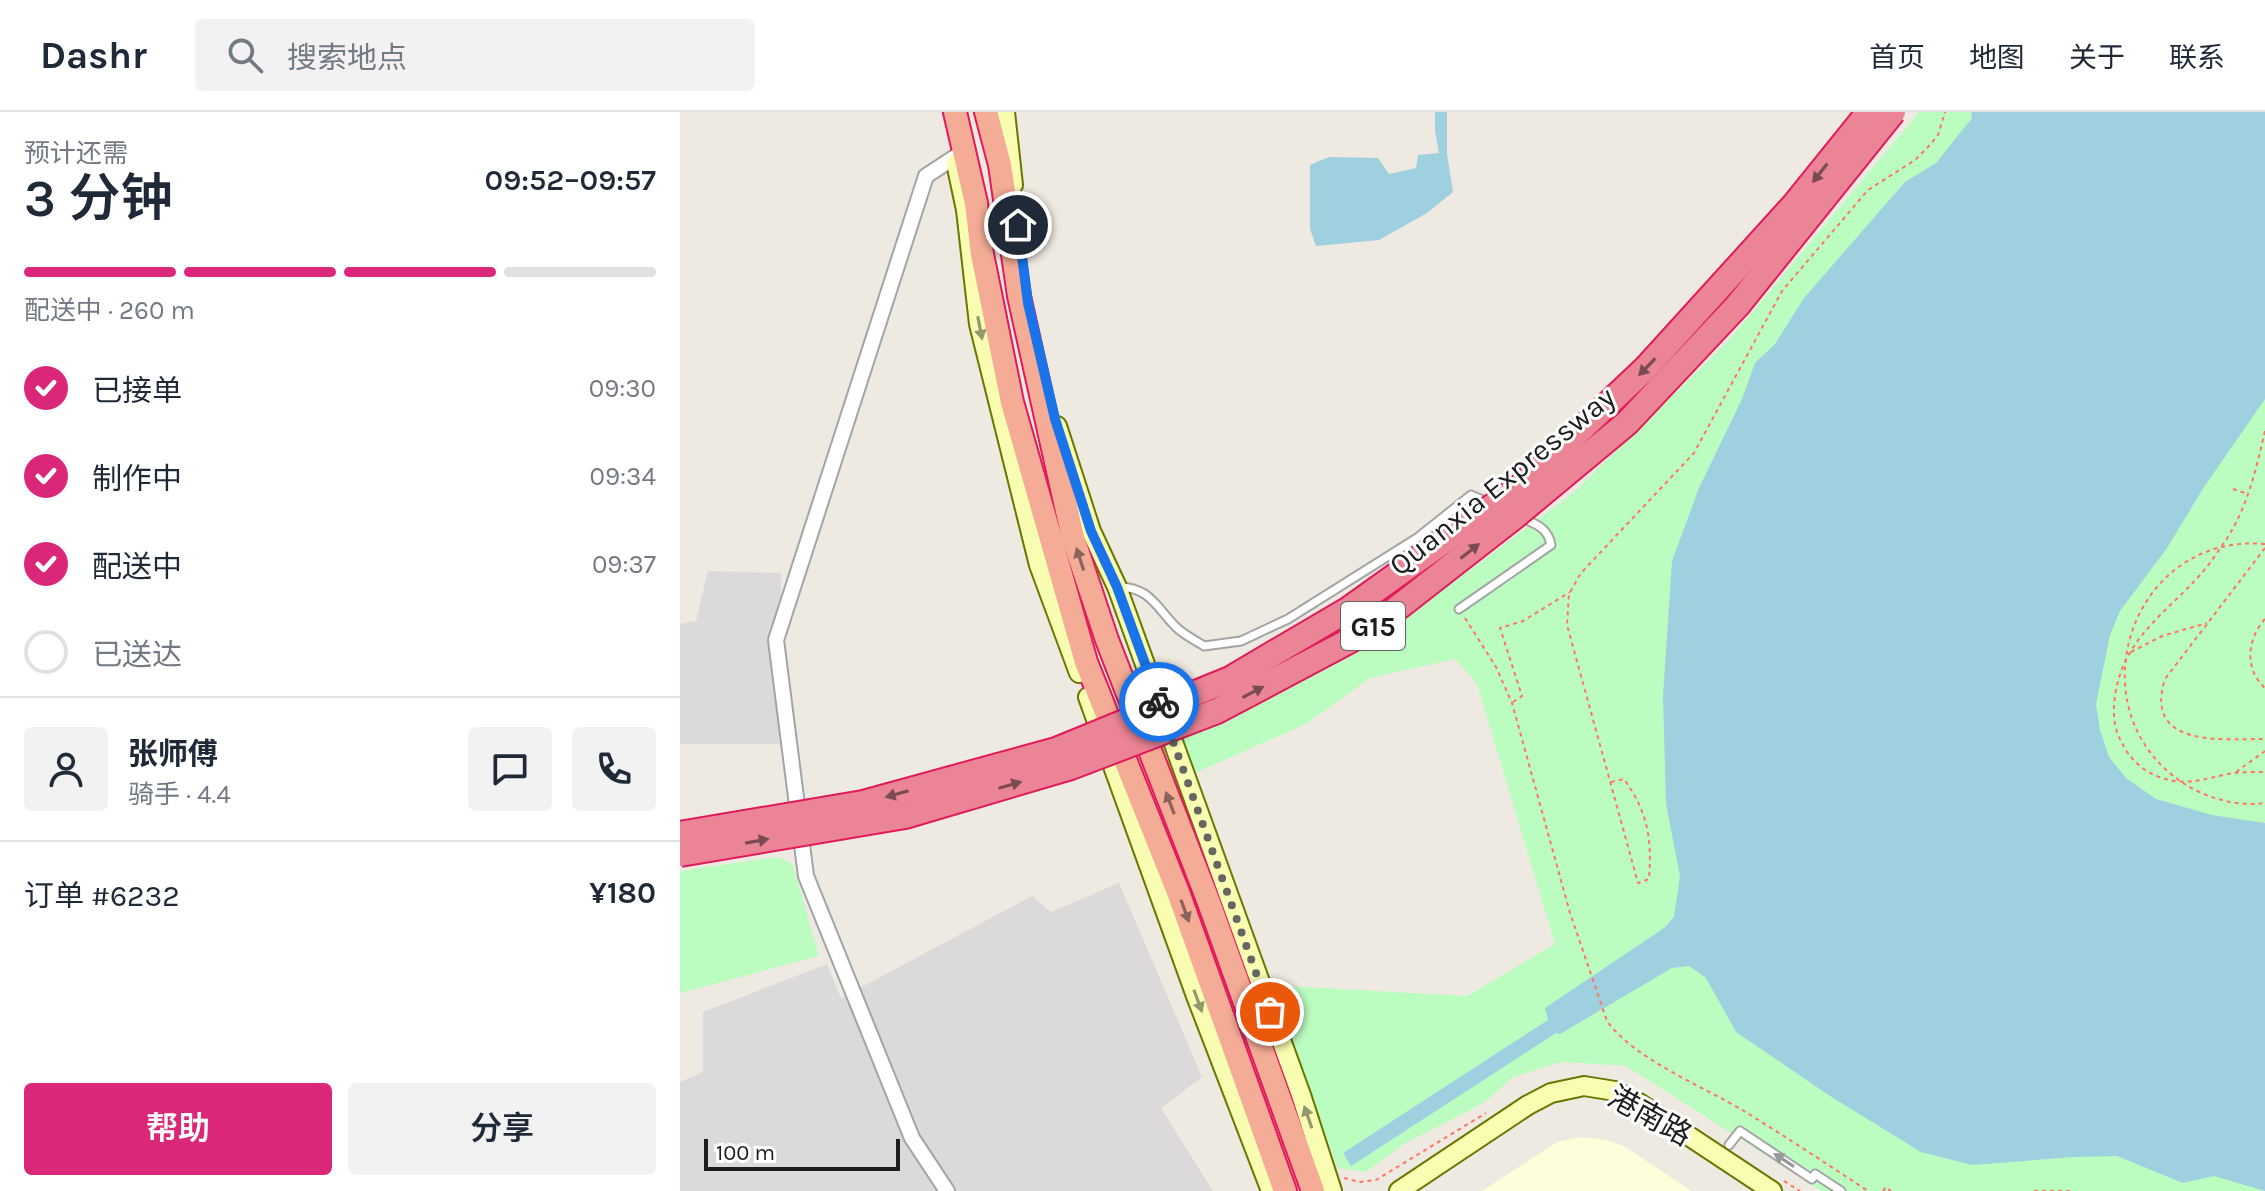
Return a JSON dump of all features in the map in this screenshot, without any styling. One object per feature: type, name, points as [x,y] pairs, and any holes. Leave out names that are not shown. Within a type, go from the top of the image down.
[{"type":"highway","points":[[954,112],[976,203],[982,254],[1012,402],[1086,662],[1178,892],[1285,1191]]},
{"type":"highway","points":[[986,112],[1000,165],[1019,296],[1073,538],[1107,640],[1208,900],[1313,1191]]},
{"type":"highway","name":"Quanxia Expressway","points":[[680,834],[863,803],[1056,750],[1230,679],[1349,609],[1521,486],[1646,368],[1794,205],[1869,112]]},
{"type":"highway","name":"Quanxia Expressway","points":[[680,854],[905,816],[1071,767],[1217,711],[1368,631],[1514,517],[1627,423],[1738,305],[1893,112]]},
{"type":"main road","points":[[954,112],[955,157],[966,210],[979,324],[1039,565],[1128,802],[1196,996],[1271,1191]]},
{"type":"main road","points":[[1005,112],[1028,303],[1055,419],[1091,531],[1117,587],[1332,1191]]},
{"type":"main road","name":"港南路","points":[[1399,1191],[1528,1105],[1551,1093],[1584,1086],[1615,1091],[1639,1103],[1774,1183]]},
{"type":"main road","name":"港南路","points":[[1418,1191],[1532,1115],[1559,1103],[1587,1097],[1608,1101],[1631,1112],[1750,1191]]},
{"type":"street","points":[[947,1191],[912,1138],[806,876],[776,640],[926,176],[955,157]]},
{"type":"lane","points":[[1117,587],[1131,587],[1143,592],[1177,629],[1204,646],[1241,641],[1288,619],[1356,577],[1417,538],[1471,495],[1499,508]]},
{"type":"lane","points":[[1459,609],[1551,545],[1550,535],[1541,527],[1513,514]]},
{"type":"lane","points":[[1729,1145],[1740,1131],[1812,1179],[1815,1174],[1841,1191]]},
{"type":"path","points":[[1611,782],[1624,779],[1640,802],[1651,844],[1649,879],[1638,883],[1567,625],[1571,591],[1581,573],[1694,453],[1782,291],[1868,190],[1915,160],[1928,147],[1938,135],[1945,112]]},
{"type":"path","points":[[2265,431],[2249,495],[2228,537],[2204,571],[2158,616],[2130,653],[2120,669],[2113,712],[2116,731],[2134,762],[2152,774],[2188,782],[2235,773],[2265,772]]},
{"type":"path","points":[[2233,489],[2249,495]]},
{"type":"path","points":[[2265,546],[2237,545],[2214,550],[2173,572],[2156,589],[2137,618],[2126,651],[2124,674],[2129,708],[2142,741],[2173,775],[2192,788],[2214,797],[2236,803],[2265,803]]},
{"type":"path","points":[[2265,546],[2165,679],[2159,697],[2164,716],[2175,729],[2198,739],[2265,739]]},
{"type":"path","points":[[1512,703],[1522,696],[1500,628],[1523,621],[1571,591]]},
{"type":"path","points":[[1459,609],[1496,667],[1512,703],[1570,913],[1604,1014],[1615,1032],[1636,1049],[1745,1111],[1868,1191]]},
{"type":"path","points":[[2265,619],[2254,632],[2251,664],[2258,682],[2265,688]]},
{"type":"path","points":[[2130,653],[2162,636],[2207,623]]},
{"type":"path","points":[[2235,773],[2265,751]]},
{"type":"path","points":[[1325,1166],[1344,1178],[1360,1182],[1376,1180],[1492,1109]]},
{"type":"path","points":[[1774,1183],[1800,1191]]},
{"type":"path","points":[[1883,1191],[1886,1187],[1891,1191]]},
{"type":"path","points":[[2034,1191],[2074,1191]]},
{"type":"shaded area","points":[[708,571],[781,573],[781,744],[680,744],[680,624],[696,621]]},
{"type":"shaded area","points":[[1119,883],[1202,1077],[1161,1108],[1213,1191],[680,1191],[680,1082],[703,1072],[703,1012],[827,964],[841,998],[1032,896],[1051,912]]},
{"type":"shaded area","points":[[1581,1137],[1624,1146],[1691,1191],[1482,1191],[1557,1142]]},
{"type":"green space","points":[[1919,112],[1985,112],[2119,1150],[2265,1177],[2265,1191],[1822,1191],[1626,1066],[1561,1062],[1513,1077],[1485,1102],[1404,1144],[1366,1172],[1338,1168],[1269,985],[1467,996],[1555,944],[1477,684],[1455,659],[1370,678],[1306,724],[1193,774],[1183,734],[1402,620],[1572,494],[1728,341]]},
{"type":"green space","points":[[2265,386],[2265,822],[2223,827],[2132,795],[2084,734],[2098,621]]},
{"type":"green space","points":[[776,857],[792,863],[819,956],[680,993],[680,871]]},
{"type":"water","points":[[1435,112],[1447,112],[1447,154],[1453,192],[1427,213],[1379,240],[1316,246],[1310,229],[1310,165],[1329,157],[1378,158],[1389,174],[1416,168],[1418,155],[1439,153]]},
{"type":"water","points":[[1971,112],[2265,112],[2265,399],[2204,487],[2167,548],[2120,611],[2110,635],[2096,704],[2109,757],[2126,778],[2156,799],[2212,815],[2265,823],[2265,1191],[2214,1176],[2183,1183],[2117,1156],[1972,1165],[1921,1152],[1830,1096],[1736,1032],[1706,978],[1689,966],[1672,968],[1560,1034],[1556,1033],[1351,1166],[1343,1153],[1548,1020],[1545,1008],[1664,928],[1674,917],[1680,876],[1666,804],[1663,696],[1672,561],[1699,488],[1742,399],[1755,363],[1775,344],[1804,298],[1905,182],[1936,163],[1972,118]]},
{"type":"way so far","points":[[1159,702],[1270,1012]]},
{"type":"route","points":[[1018,225],[1028,303],[1055,419],[1091,531],[1117,587],[1159,702]]}]
